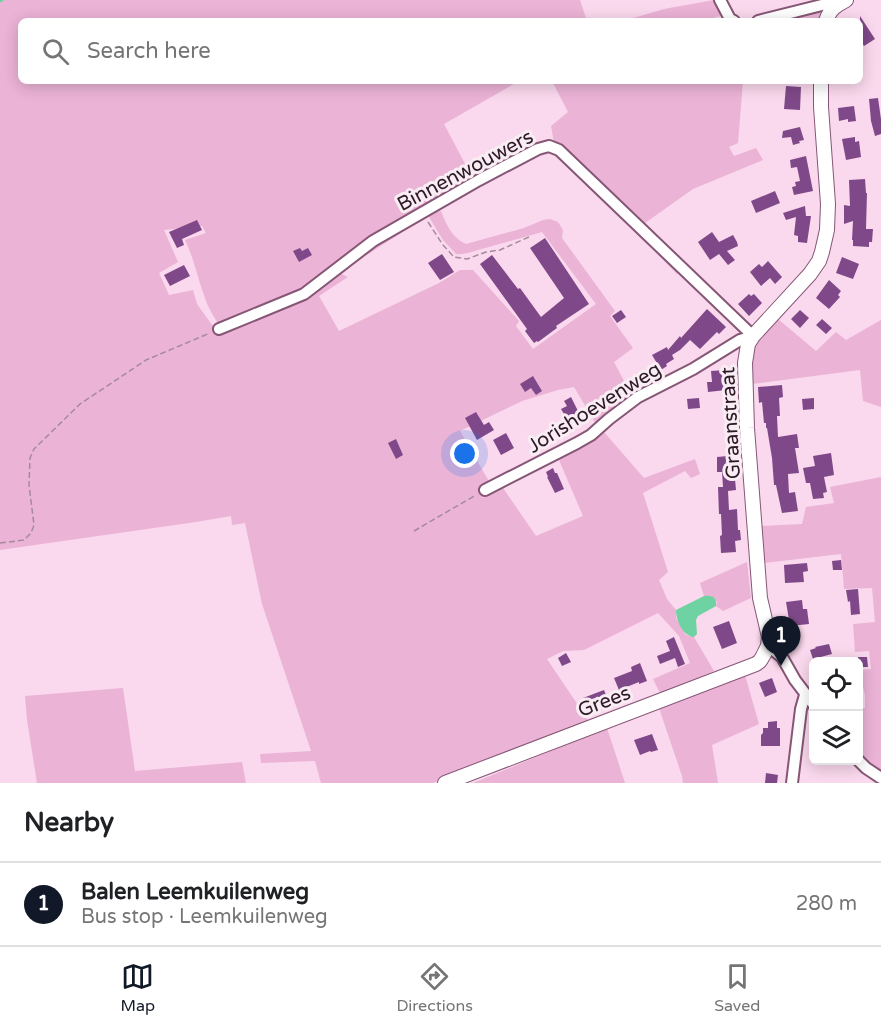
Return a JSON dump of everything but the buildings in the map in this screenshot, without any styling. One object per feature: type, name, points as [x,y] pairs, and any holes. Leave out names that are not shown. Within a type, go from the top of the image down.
[{"type":"street","points":[[720,0],[729,18]]},
{"type":"street","points":[[770,18],[826,4],[841,3]]},
{"type":"street","points":[[827,18],[829,12],[841,3]]},
{"type":"street","name":"Graanstraat","points":[[768,646],[768,629],[760,598],[747,428],[745,363],[748,344],[753,336],[810,274],[822,252],[827,230],[828,204],[820,107],[821,84]]},
{"type":"street","name":"Binnenwouwers","points":[[219,329],[304,294],[373,241],[518,159],[549,146],[559,150],[753,336]]},
{"type":"street","name":"Jorishoevenweg","points":[[485,490],[578,443],[638,397],[693,369],[740,340],[753,336]]},
{"type":"street","points":[[768,646],[782,657],[809,700]]},
{"type":"street","name":"Grees","points":[[445,783],[756,664],[768,646]]},
{"type":"street","points":[[792,783],[801,709],[805,695]]},
{"type":"street","points":[[863,765],[881,778]]},
{"type":"path","points":[[422,213],[443,245],[454,257],[467,259],[486,252],[501,250],[531,236]]},
{"type":"path","points":[[0,543],[24,540],[31,533],[34,525],[29,485],[30,458],[34,449],[80,404],[146,360],[219,329]]},
{"type":"path","points":[[414,531],[485,490]]},
{"type":"shaded area","points":[[0,0],[580,0],[586,18],[18,18],[18,84],[514,84],[444,124],[473,179],[413,216],[416,223],[367,255],[362,250],[335,271],[348,277],[319,296],[339,331],[439,283],[460,270],[473,270],[519,321],[516,326],[533,349],[596,304],[542,232],[456,254],[443,240],[429,217],[433,212],[441,211],[453,234],[466,244],[524,228],[543,220],[550,219],[558,222],[563,230],[562,238],[615,311],[610,316],[633,348],[614,362],[632,396],[596,424],[574,387],[558,390],[522,401],[460,431],[491,485],[479,491],[483,498],[503,488],[536,536],[583,516],[559,460],[604,432],[644,478],[695,459],[700,474],[691,478],[685,471],[643,493],[668,572],[659,580],[667,599],[676,610],[676,618],[686,635],[694,637],[714,671],[661,695],[653,679],[690,663],[679,636],[658,613],[584,650],[563,651],[547,659],[590,723],[433,783],[321,783],[315,761],[261,763],[260,754],[311,751],[262,604],[245,523],[232,525],[231,516],[0,550]],"holes":[[[202,226],[206,233],[185,240],[207,303],[219,325],[212,325],[197,304],[193,290],[169,295],[159,273],[178,262],[164,230]]]},
{"type":"shaded area","points":[[715,0],[721,16],[713,18],[633,18],[664,9]]},
{"type":"shaded area","points":[[820,11],[821,16],[821,18],[791,18]]},
{"type":"shaded area","points":[[554,84],[743,84],[738,143],[729,147],[734,156],[756,148],[763,160],[693,189],[645,223],[685,267],[677,274],[554,143],[551,126],[568,112]]},
{"type":"shaded area","points":[[778,319],[816,351],[836,332],[846,340],[881,320],[881,407],[863,401],[860,370],[752,384],[755,343]]},
{"type":"shaded area","points":[[881,477],[881,770],[863,756],[865,695],[863,670],[871,669],[869,651],[855,652],[853,624],[875,622],[872,588],[844,589],[841,554],[764,563],[762,526],[802,524],[806,507],[834,503],[830,487]]},
{"type":"shaded area","points":[[747,562],[751,598],[723,611],[716,606],[717,602],[711,596],[704,596],[700,583]]},
{"type":"shaded area","points":[[704,596],[713,597],[716,600],[716,606],[698,616],[697,634],[694,637],[690,636],[681,627],[676,610]]},
{"type":"shaded area","points":[[745,675],[759,724],[712,745],[718,783],[683,783],[659,708]]},
{"type":"shaded area","points":[[123,688],[135,771],[242,762],[246,783],[37,783],[25,696]]},
{"type":"shaded area","points":[[607,728],[625,783],[473,783]]},
{"type":"place","name":"Balen Leemkuilenweg","points":[[781,666]]}]
